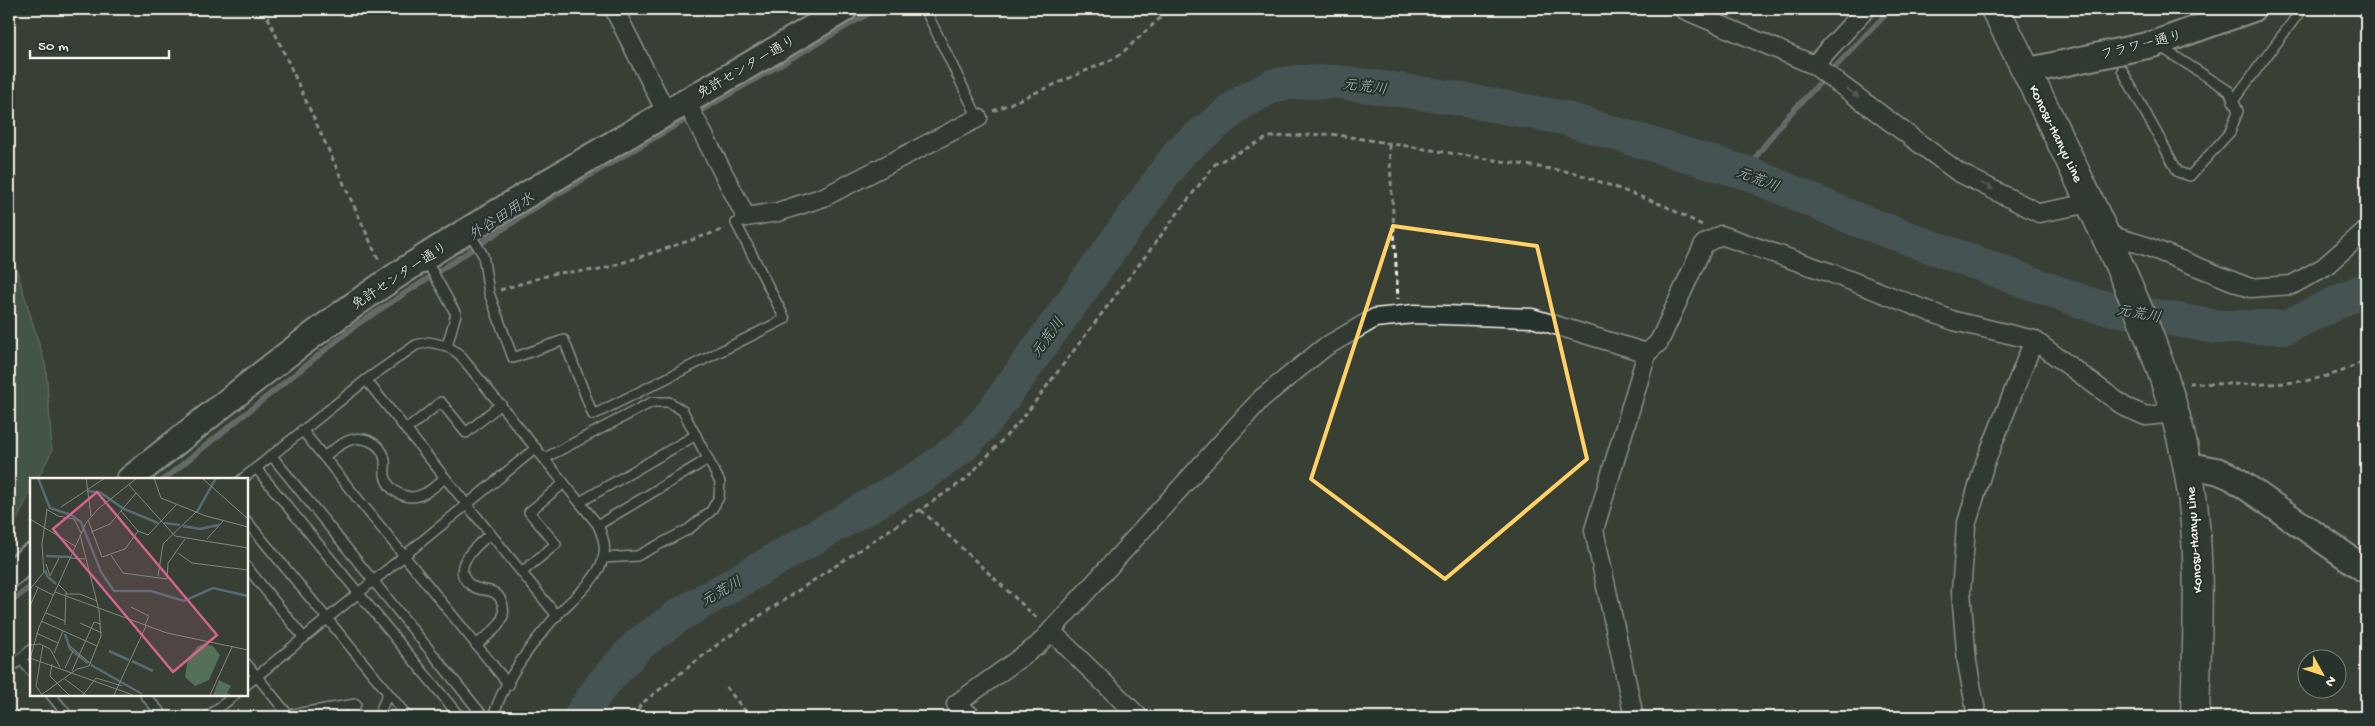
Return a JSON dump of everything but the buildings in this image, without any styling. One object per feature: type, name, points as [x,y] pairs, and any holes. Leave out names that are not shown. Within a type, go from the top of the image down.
[{"type":"main road","name":"Konosu-Hanyu Line","points":[[1995,9],[2118,258],[2163,374],[2187,465],[2195,533],[2198,593],[2195,717]]},
{"type":"street","points":[[614,9],[676,106],[741,220],[778,212],[824,197],[978,118]]},
{"type":"street","name":"免許センター通り","points":[[132,478],[323,327],[425,257],[533,190],[844,9]]},
{"type":"street","points":[[1683,9],[1814,65],[1958,172],[2039,213],[2091,203]]},
{"type":"street","points":[[1814,65],[1866,9]]},
{"type":"street","name":"フラワー通り","points":[[2027,72],[2154,44],[2252,9]]},
{"type":"street","points":[[2106,234],[2146,246],[2250,288],[2292,286],[2324,267],[2366,230]]},
{"type":"street","points":[[1634,717],[1594,530],[1647,354],[1659,342],[1704,244],[1721,235],[1831,273],[1954,321],[2034,340],[2126,407],[2146,416],[2173,413]]},
{"type":"street","points":[[972,717],[956,704],[1038,645],[1262,398],[1325,347],[1375,318],[1414,314],[1532,318],[1647,354]]},
{"type":"street","points":[[1977,717],[1967,662],[1961,592],[1966,526],[1988,455],[2034,340]]},
{"type":"street","points":[[2187,465],[2218,471],[2232,477],[2366,570]]},
{"type":"street","points":[[9,575],[30,558]]},
{"type":"street","points":[[1051,631],[1139,717]]},
{"type":"lane","points":[[925,9],[978,118]]},
{"type":"lane","points":[[2233,101],[2302,9]]},
{"type":"lane","points":[[2122,70],[2178,172],[2190,176],[2230,132],[2238,111],[2229,91],[2154,44]]},
{"type":"lane","points":[[468,231],[483,255],[489,293],[513,358],[564,340],[592,415],[785,319],[741,220]]},
{"type":"lane","points":[[425,257],[456,314],[447,346]]},
{"type":"lane","points":[[244,478],[366,380],[416,345],[429,342],[447,346],[459,354],[598,524],[604,540],[603,558],[594,576],[557,616],[519,664],[493,717]]},
{"type":"lane","points":[[366,380],[557,616]]},
{"type":"lane","points":[[406,430],[440,402],[466,433],[501,404]]},
{"type":"lane","points":[[545,458],[652,402],[669,402],[683,412],[720,482],[719,497],[711,512],[689,529],[637,556],[603,558]]},
{"type":"lane","points":[[302,430],[509,685]]},
{"type":"lane","points":[[580,502],[696,435]]},
{"type":"lane","points":[[325,456],[344,441],[356,438],[368,439],[380,447],[383,453],[385,460],[384,474],[388,485],[396,493],[408,498],[423,495],[445,478]]},
{"type":"lane","points":[[248,683],[536,448]]},
{"type":"lane","points":[[271,455],[484,717]]},
{"type":"lane","points":[[598,524],[708,459]]},
{"type":"lane","points":[[256,468],[460,717]]},
{"type":"lane","points":[[522,572],[556,544],[529,512],[564,483]]},
{"type":"lane","points":[[248,522],[408,717]]},
{"type":"lane","points":[[476,644],[503,621],[502,601],[494,592],[472,586],[465,577],[463,565],[468,554],[490,534]]},
{"type":"lane","points":[[248,568],[304,638]]},
{"type":"lane","points":[[9,669],[30,651]]},
{"type":"lane","points":[[21,659],[30,670]]},
{"type":"lane","points":[[248,665],[289,716],[356,704],[351,717]]},
{"type":"lane","points":[[378,717],[388,693]]},
{"type":"lane","points":[[51,696],[69,717]]},
{"type":"lane","points":[[146,696],[164,717]]},
{"type":"lane","points":[[207,717],[233,696]]},
{"type":"path","points":[[264,9],[388,282]]},
{"type":"path","points":[[978,118],[1110,60],[1122,53],[1170,9]]},
{"type":"path","points":[[634,717],[641,704],[722,641],[966,480],[1022,418],[1215,164],[1269,137],[1331,134],[1389,145],[1576,173],[1663,205],[1721,235]]},
{"type":"path","points":[[1389,145],[1399,316]]},
{"type":"path","points":[[489,293],[556,273],[600,270],[724,230],[741,220]]},
{"type":"path","points":[[2163,374],[2298,383],[2355,367],[2366,359]]},
{"type":"path","points":[[921,510],[1051,631]]},
{"type":"path","points":[[726,687],[750,717]]},
{"type":"highlighted area","points":[[1393,226],[1537,246],[1587,459],[1445,579],[1311,479]]},
{"type":"green space","points":[[9,249],[46,367],[52,451],[38,478],[30,478],[30,493],[9,536]]},
{"type":"waterway","name":"外谷田用水","points":[[165,478],[355,326],[549,199],[876,9]]},
{"type":"waterway","points":[[1750,174],[1758,154],[1784,120],[1891,9]]},
{"type":"waterway","name":"元荒川","points":[[580,717],[600,687],[638,645],[681,614],[923,475],[963,446],[987,420],[1181,151],[1244,101],[1275,85],[1298,82],[1339,82],[1449,97],[1564,118],[1750,174],[1855,219],[2092,305],[2216,327],[2286,327],[2366,289]]},
{"type":"waterway","name":"外谷田用水","points":[[9,604],[30,587]]}]
